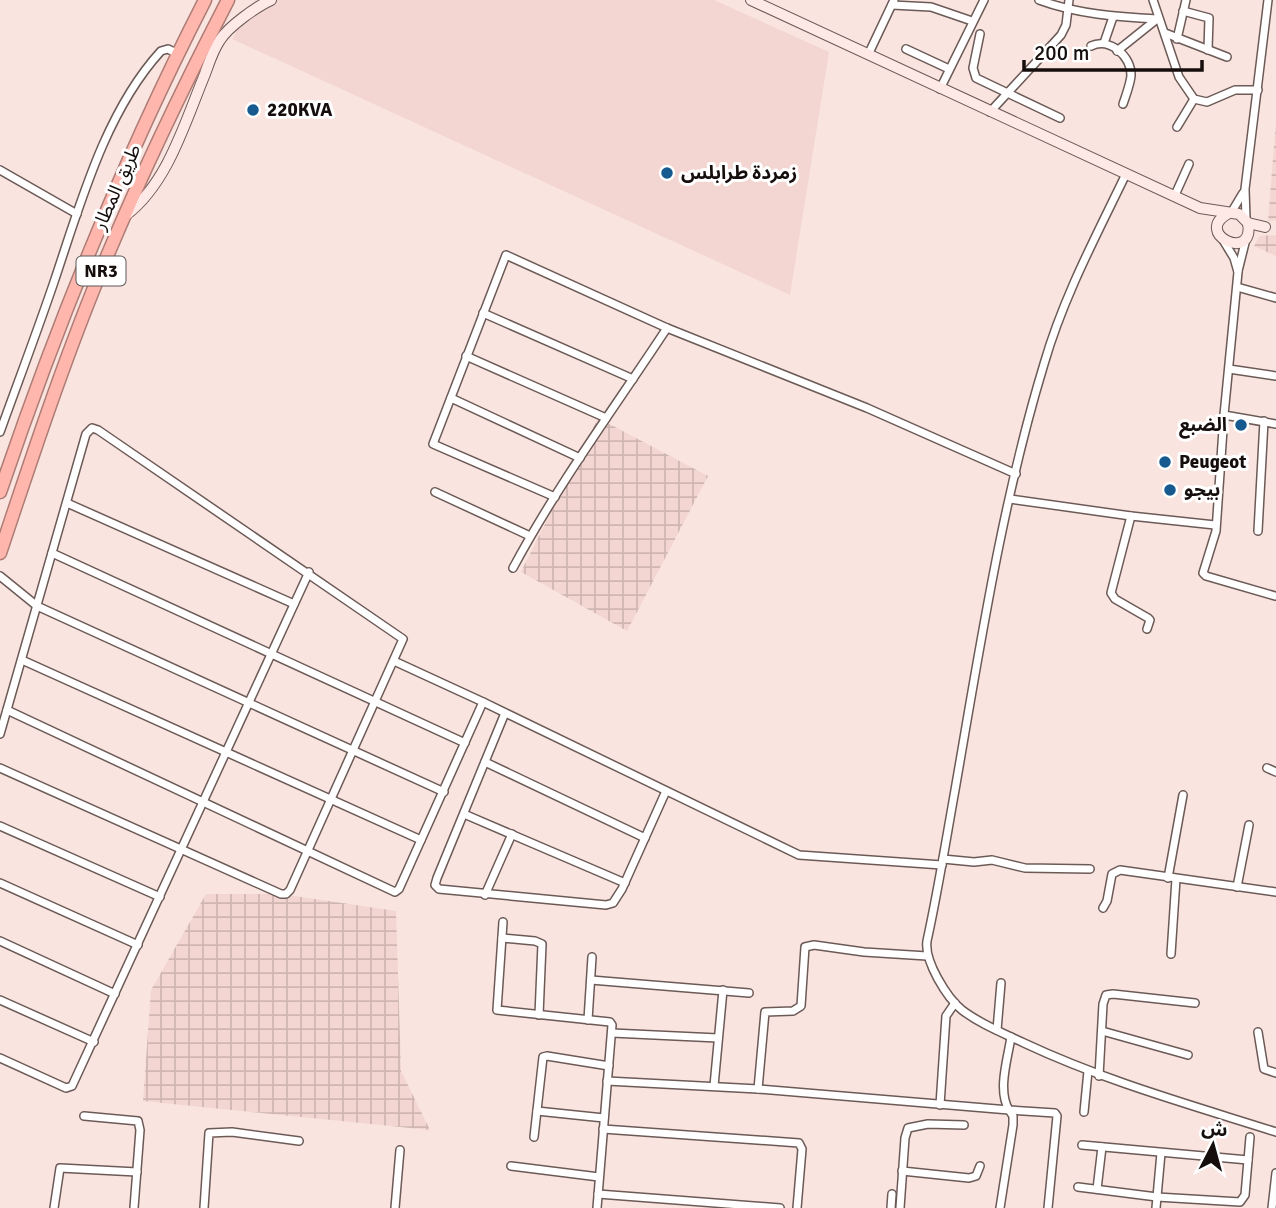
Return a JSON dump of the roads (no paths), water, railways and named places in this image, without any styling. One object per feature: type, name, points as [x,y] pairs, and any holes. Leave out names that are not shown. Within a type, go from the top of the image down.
[{"type":"highway","name":"طريق المطار","points":[[0,492],[69,304],[177,54],[205,0]]},
{"type":"highway","name":"طريق المطار","points":[[0,553],[96,284],[169,117],[228,0]]},
{"type":"main road","points":[[751,0],[1175,195],[1200,208],[1211,219],[1221,236],[1236,243],[1247,228]]},
{"type":"main road","points":[[126,215],[149,193],[171,155],[220,40],[268,1]]},
{"type":"main road","points":[[1200,208],[1239,214],[1247,228]]},
{"type":"main road","points":[[1221,236],[1219,221],[1230,213]]},
{"type":"main road","points":[[1247,228],[1276,226]]},
{"type":"street","points":[[938,9],[942,0]]},
{"type":"street","points":[[940,89],[984,0]]},
{"type":"street","points":[[1039,0],[1113,17],[1158,19]]},
{"type":"street","points":[[990,112],[1061,35],[1069,0]]},
{"type":"street","points":[[1153,0],[1179,77],[1194,99],[1207,102],[1235,90],[1258,90]]},
{"type":"street","points":[[1177,38],[1186,0]]},
{"type":"street","points":[[1268,0],[1245,189],[1247,228],[1238,272],[1216,531],[1203,575],[1275,596]]},
{"type":"street","points":[[869,55],[893,2],[938,9],[972,21]]},
{"type":"street","points":[[1183,11],[1209,18],[1208,50]]},
{"type":"street","points":[[1104,43],[1113,17]]},
{"type":"street","points":[[1117,51],[1158,19]]},
{"type":"street","points":[[1165,33],[1227,57]]},
{"type":"street","points":[[980,34],[974,75],[979,80],[1060,118]]},
{"type":"street","points":[[1091,46],[1104,43],[1111,45],[1128,64],[1131,71],[1123,104]]},
{"type":"street","points":[[0,432],[77,214],[111,128],[122,106],[161,51],[168,49],[177,54]]},
{"type":"street","points":[[906,49],[949,69]]},
{"type":"street","points":[[1177,127],[1194,99]]},
{"type":"street","points":[[1175,195],[1189,164]]},
{"type":"street","points":[[0,170],[77,214]]},
{"type":"street","points":[[1126,174],[1083,263],[1041,373],[997,559],[926,946],[927,956],[955,1003],[969,1015],[997,1030],[1099,1076],[1276,1132]]},
{"type":"street","points":[[1230,213],[1245,189]]},
{"type":"street","points":[[1221,236],[1234,258],[1238,272]]},
{"type":"street","points":[[555,497],[433,444],[506,255],[667,328],[867,408],[1016,474]]},
{"type":"street","points":[[1237,286],[1276,298]]},
{"type":"street","points":[[483,313],[633,379]]},
{"type":"street","points":[[513,568],[580,457],[667,328]]},
{"type":"street","points":[[466,356],[606,418]]},
{"type":"street","points":[[1229,369],[1276,376]]},
{"type":"street","points":[[451,398],[580,457]]},
{"type":"street","points":[[1224,415],[1276,424]]},
{"type":"street","points":[[1258,531],[1264,421]]},
{"type":"street","points":[[0,734],[86,432],[94,428],[309,572],[403,638],[404,642],[290,890],[284,894],[0,768]]},
{"type":"street","points":[[435,492],[530,536]]},
{"type":"street","points":[[1010,499],[1215,525]]},
{"type":"street","points":[[66,503],[294,604]]},
{"type":"street","points":[[1131,516],[1111,593],[1115,599],[1148,618],[1150,620],[1147,629]]},
{"type":"street","points":[[52,553],[465,743]]},
{"type":"street","points":[[0,1059],[68,1088],[72,1086],[309,572]]},
{"type":"street","points":[[0,576],[37,606],[444,792]]},
{"type":"street","points":[[22,660],[421,840]]},
{"type":"street","points":[[394,661],[799,855],[942,862],[992,860],[1025,868],[1090,869]]},
{"type":"street","points":[[7,710],[395,892],[399,889],[444,792],[482,702]]},
{"type":"street","points":[[505,713],[435,885],[439,889],[606,905],[613,903],[618,898],[666,791]]},
{"type":"street","points":[[485,762],[645,838]]},
{"type":"street","points":[[1267,768],[1276,772]]},
{"type":"street","points":[[1171,954],[1172,878],[1183,795]]},
{"type":"street","points":[[464,814],[625,883]]},
{"type":"street","points":[[1237,887],[1249,825]]},
{"type":"street","points":[[0,826],[160,897]]},
{"type":"street","points":[[485,895],[512,834]]},
{"type":"street","points":[[1103,908],[1112,874],[1116,871],[1276,892]]},
{"type":"street","points":[[0,883],[138,945]]},
{"type":"street","points":[[503,922],[497,1010],[610,1022],[612,1033],[597,1208]]},
{"type":"street","points":[[502,938],[542,944],[539,1014]]},
{"type":"street","points":[[0,941],[115,994]]},
{"type":"street","points":[[758,1089],[765,1012],[793,1012],[801,1006],[805,947],[814,945],[864,952],[927,956]]},
{"type":"street","points":[[588,1020],[592,957]]},
{"type":"street","points":[[591,981],[749,993]]},
{"type":"street","points":[[997,1030],[1001,983]]},
{"type":"street","points":[[713,1086],[723,990]]},
{"type":"street","points":[[1099,1076],[1103,1004],[1104,998],[1109,994],[1195,1003]]},
{"type":"street","points":[[0,1000],[94,1042]]},
{"type":"street","points":[[940,1105],[946,1016],[955,1003]]},
{"type":"street","points":[[1102,1031],[1188,1055]]},
{"type":"street","points":[[1258,1032],[1265,1069],[1276,1073]]},
{"type":"street","points":[[612,1033],[718,1038]]},
{"type":"street","points":[[1000,1208],[1013,1125],[1013,1116],[1005,1103],[1004,1094],[1011,1037]]},
{"type":"street","points":[[534,1137],[544,1056],[609,1066]]},
{"type":"street","points":[[1084,1112],[1088,1071]]},
{"type":"street","points":[[607,1082],[758,1089],[1056,1114],[1048,1208]]},
{"type":"street","points":[[537,1111],[604,1118]]},
{"type":"street","points":[[84,1116],[138,1121],[140,1130],[134,1208]]},
{"type":"street","points":[[900,1208],[908,1128],[928,1124],[964,1125]]},
{"type":"street","points":[[603,1129],[799,1143],[802,1149],[797,1208]]},
{"type":"street","points":[[204,1208],[209,1133],[232,1132],[299,1141]]},
{"type":"street","points":[[1078,1187],[1240,1202],[1244,1198],[1250,1137]]},
{"type":"street","points":[[1082,1145],[1248,1160]]},
{"type":"street","points":[[1097,1189],[1102,1147]]},
{"type":"street","points":[[395,1208],[400,1150]]},
{"type":"street","points":[[1156,1208],[1161,1153]]},
{"type":"street","points":[[511,1166],[599,1177]]},
{"type":"street","points":[[902,1171],[970,1178],[975,1176],[980,1166]]},
{"type":"street","points":[[54,1208],[60,1168],[137,1172]]},
{"type":"street","points":[[1272,1208],[1276,1172]]},
{"type":"street","points":[[598,1194],[780,1208]]},
{"type":"street","points":[[891,1208],[892,1194]]},
{"type":"place","name":"220KVA","points":[[253,110]]},
{"type":"place","name":"زمردة طرابلس","points":[[667,173]]},
{"type":"place","name":"الضبع","points":[[1241,425]]},
{"type":"place","name":"Peugeot","points":[[1165,462]]},
{"type":"place","name":"بيجو","points":[[1170,490]]}]
